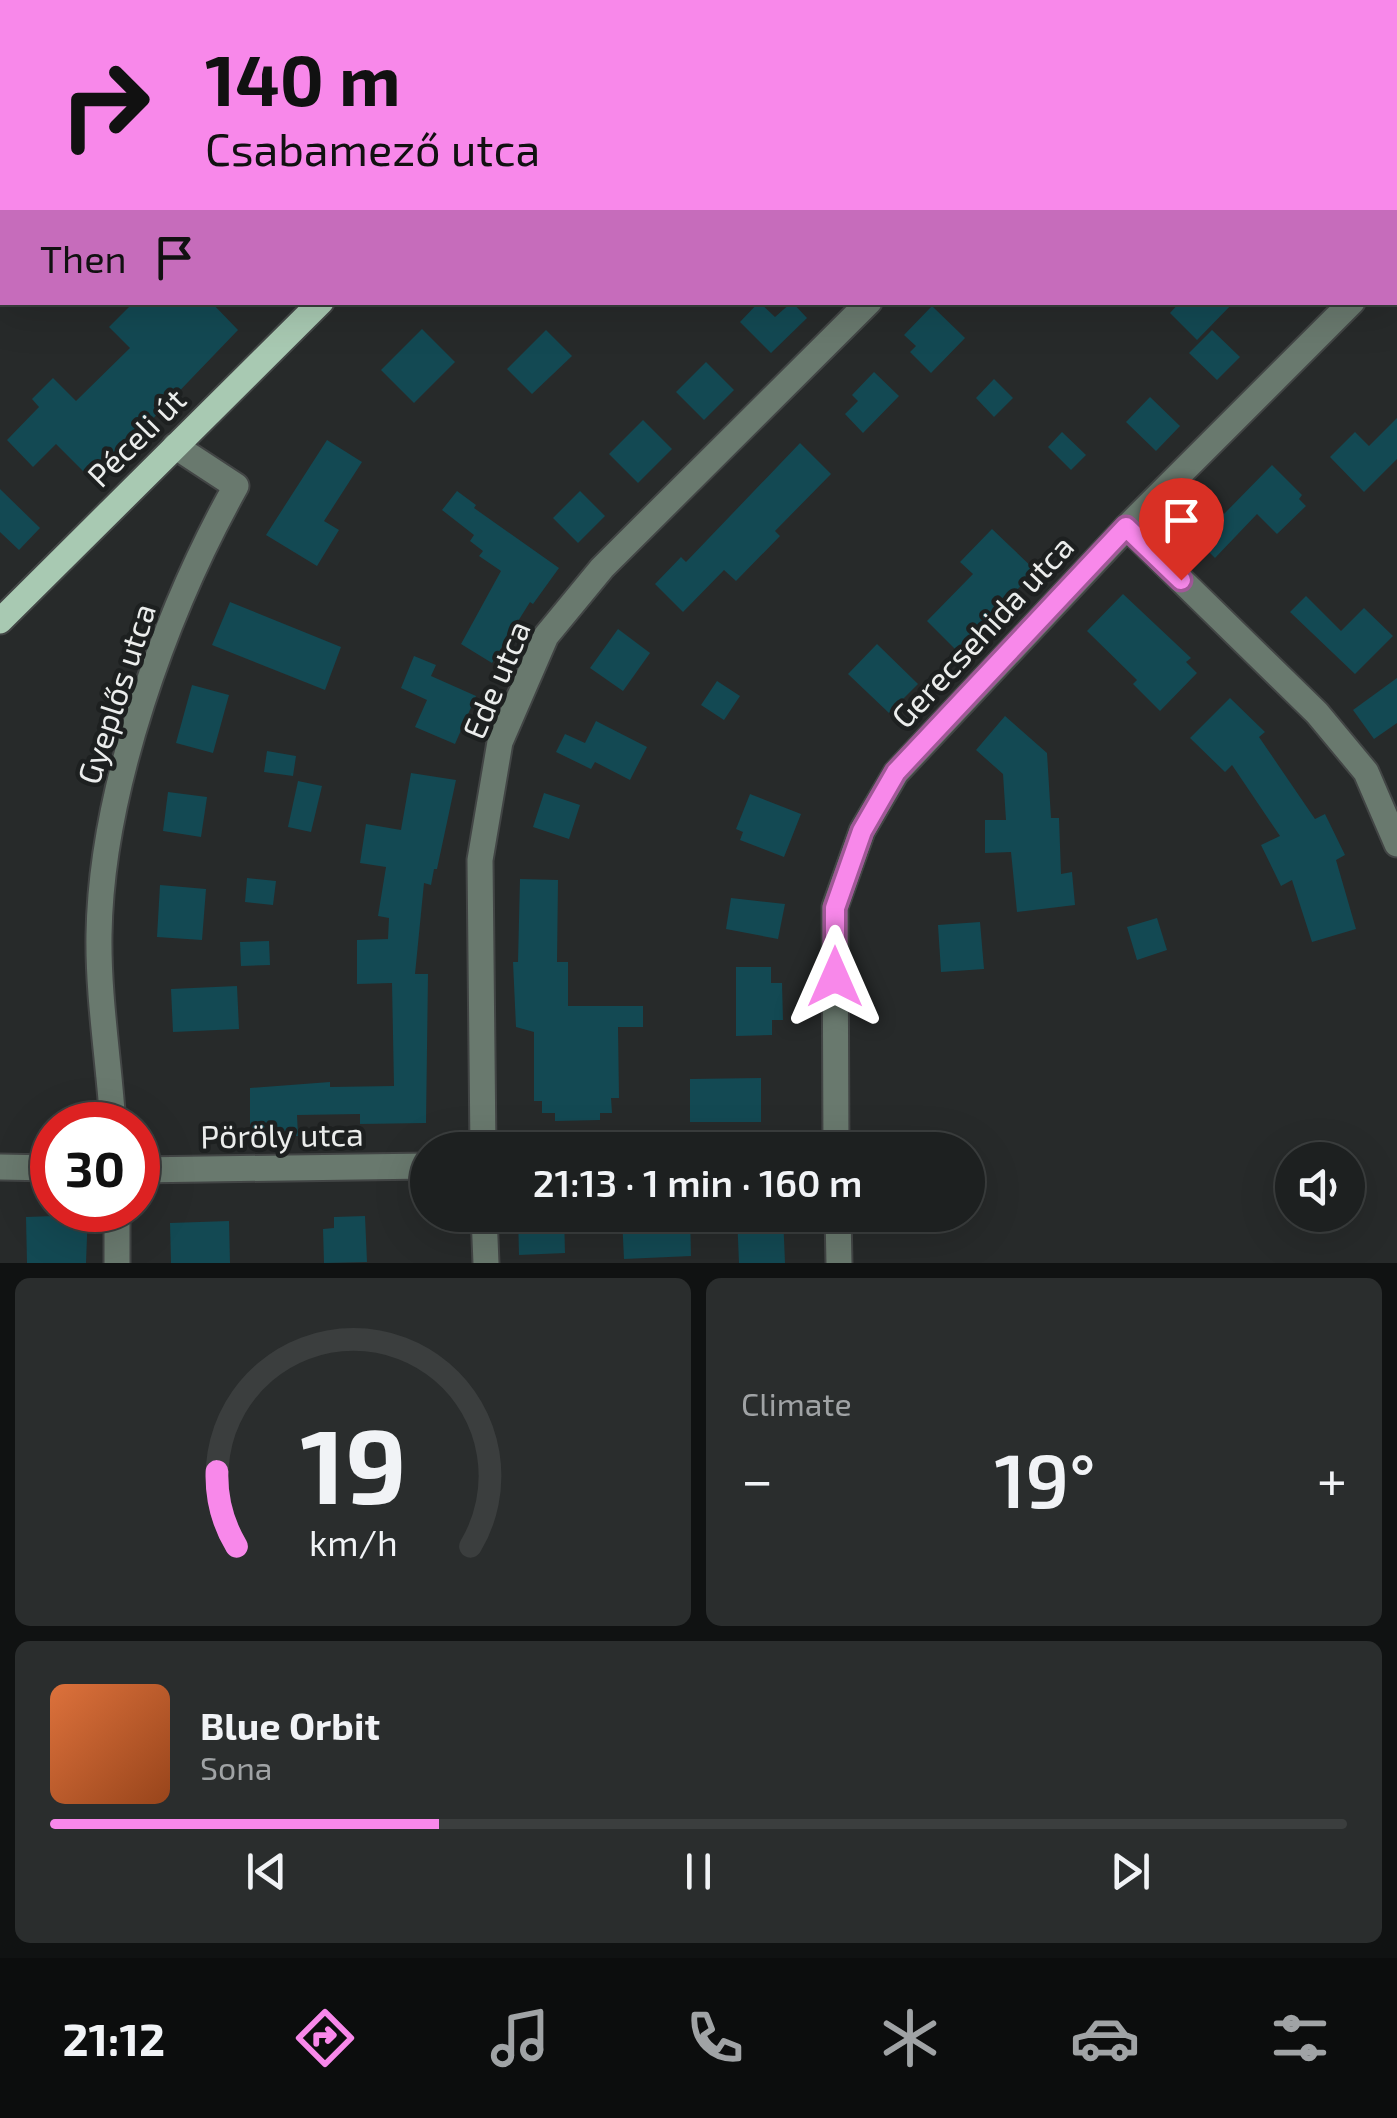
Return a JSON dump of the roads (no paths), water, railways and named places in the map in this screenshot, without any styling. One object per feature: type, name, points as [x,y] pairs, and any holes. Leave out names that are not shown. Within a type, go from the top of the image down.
[{"type":"main road","name":"Péceli út","points":[[0,621],[318,305]]},
{"type":"street","name":"Ede utca","points":[[482,1132],[480,860],[500,742],[546,636],[602,568],[866,305]]},
{"type":"street","name":"Gerecsehida utca","points":[[836,1132],[835,908],[862,831],[896,772],[1126,527],[1349,305]]},
{"type":"street","name":"Gyeplős utca","points":[[111,1102],[99,934],[120,770],[198,554],[236,486],[176,446]]},
{"type":"street","points":[[1126,527],[1316,713],[1366,772],[1397,844]]},
{"type":"street","points":[[0,1166],[30,1167]]},
{"type":"street","name":"Pöröly utca","points":[[160,1170],[410,1166]]},
{"type":"street","points":[[117,1232],[117,1263]]},
{"type":"street","points":[[485,1232],[486,1263]]},
{"type":"street","points":[[838,1232],[839,1263]]}]
